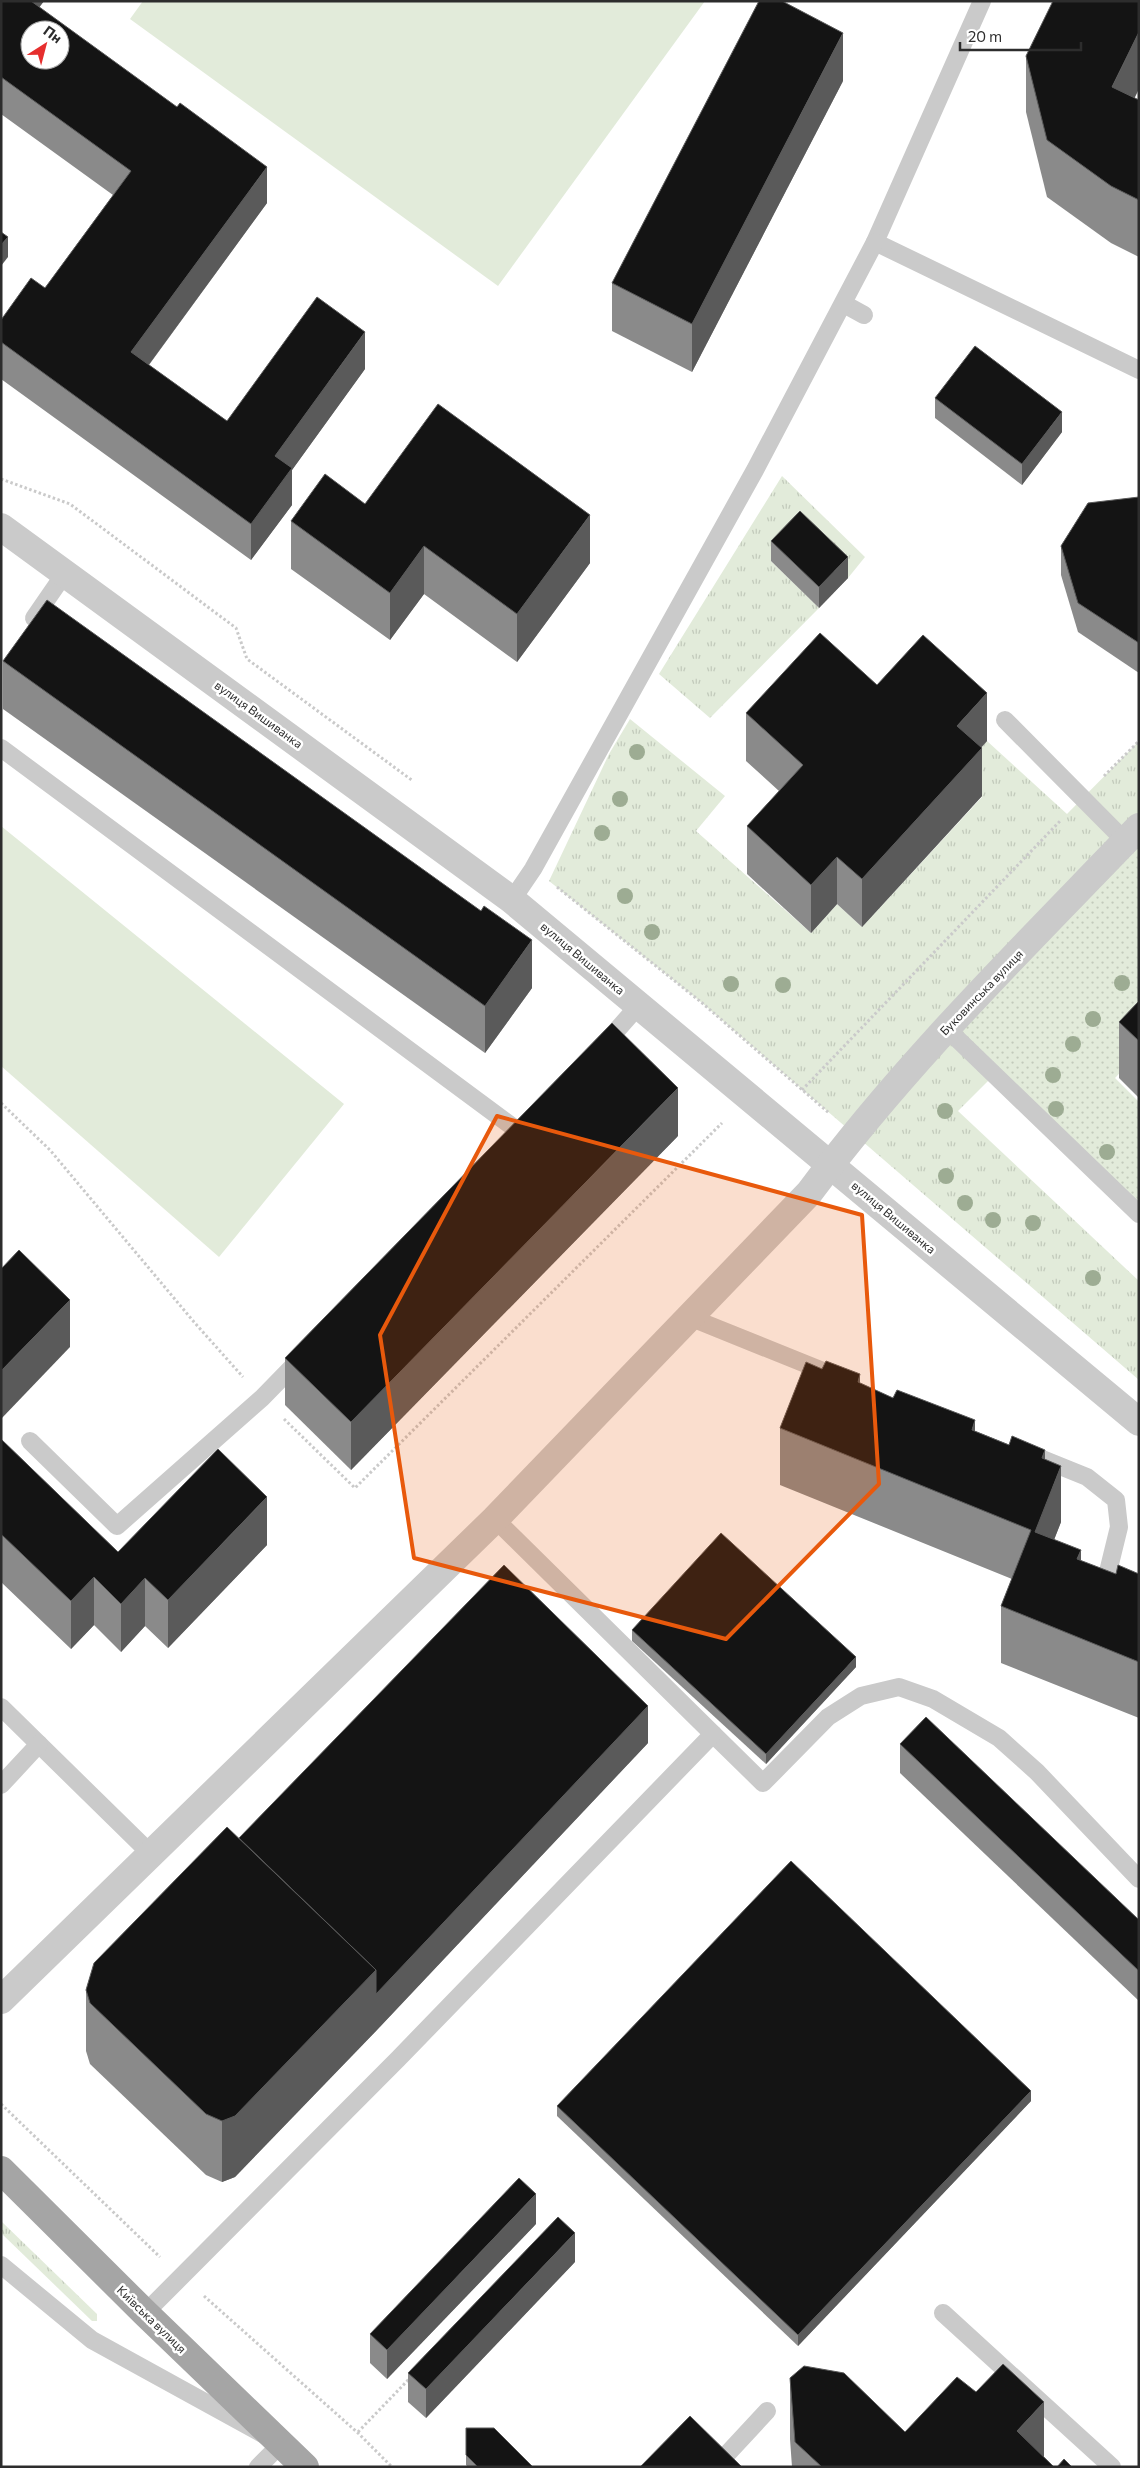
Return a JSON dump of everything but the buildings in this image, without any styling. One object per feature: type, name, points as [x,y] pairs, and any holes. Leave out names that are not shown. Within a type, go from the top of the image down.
[{"type":"main road","name":"Київська вулиця","points":[[1,2170],[145,2313],[305,2467]]},
{"type":"street","name":"вулиця Вишиванка","points":[[1,527],[66,572],[512,900],[1139,1422]]},
{"type":"street","name":"Буковинська вулиця","points":[[1,2000],[495,1520],[809,1193],[830,1164],[946,1028],[1132,834]]},
{"type":"lane","points":[[512,900],[538,860],[844,304],[875,242],[982,1]]},
{"type":"lane","points":[[875,242],[1139,370]]},
{"type":"lane","points":[[844,304],[864,315]]},
{"type":"lane","points":[[27,629],[66,572]]},
{"type":"lane","points":[[1005,720],[1132,834]]},
{"type":"lane","points":[[1,748],[521,1133]]},
{"type":"lane","points":[[587,1063],[639,1004]]},
{"type":"lane","points":[[946,1028],[1139,1214]]},
{"type":"lane","points":[[508,1147],[534,1119]]},
{"type":"lane","points":[[689,1318],[846,1380]]},
{"type":"lane","points":[[30,1441],[117,1526],[262,1398],[316,1342]]},
{"type":"lane","points":[[1022,1451],[1087,1477],[1116,1500],[1119,1527],[1107,1576],[1139,1589]]},
{"type":"lane","points":[[495,1520],[763,1783],[828,1717],[861,1696],[899,1687],[933,1699],[1000,1738],[1037,1772],[1139,1879]]},
{"type":"lane","points":[[1,1707],[151,1854]]},
{"type":"lane","points":[[145,2313],[398,2059],[713,1734]]},
{"type":"lane","points":[[1,1784],[39,1744]]},
{"type":"lane","points":[[1,2265],[92,2340],[281,2444],[258,2467]]},
{"type":"lane","points":[[943,2313],[1112,2467]]},
{"type":"lane","points":[[715,2467],[767,2412]]},
{"type":"path","points":[[1,478],[70,504],[236,628],[247,659],[414,782]]},
{"type":"path","points":[[549,881],[701,1002],[802,1090],[1067,814]]},
{"type":"path","points":[[1,1103],[50,1150],[194,1322],[262,1398],[355,1488],[722,1123]]},
{"type":"path","points":[[358,2432],[414,2374]]},
{"type":"highlighted area","points":[[497,1116],[862,1215],[879,1484],[726,1639],[414,1558],[380,1335]]},
{"type":"green space","points":[[143,1],[705,1],[498,286],[130,19]]},
{"type":"green space","points":[[782,476],[865,557],[848,578],[800,531],[771,561],[819,608],[710,718],[659,674]]},
{"type":"green space","points":[[630,719],[725,796],[696,831],[811,933],[837,904],[862,927],[982,797],[957,773],[987,741],[1067,814],[1139,741],[1139,827],[994,1075],[958,1111],[1139,1281],[1139,1380],[701,1002],[549,881],[609,754]]},
{"type":"green space","points":[[1,826],[344,1104],[219,1257],[1,1066]]},
{"type":"green space","points":[[1139,827],[1139,1053],[1115,1078],[1139,1102],[1139,1214],[946,1028]]},
{"type":"green space","points":[[1,2221],[97,2314],[97,2321],[92,2321],[1,2233]]}]
